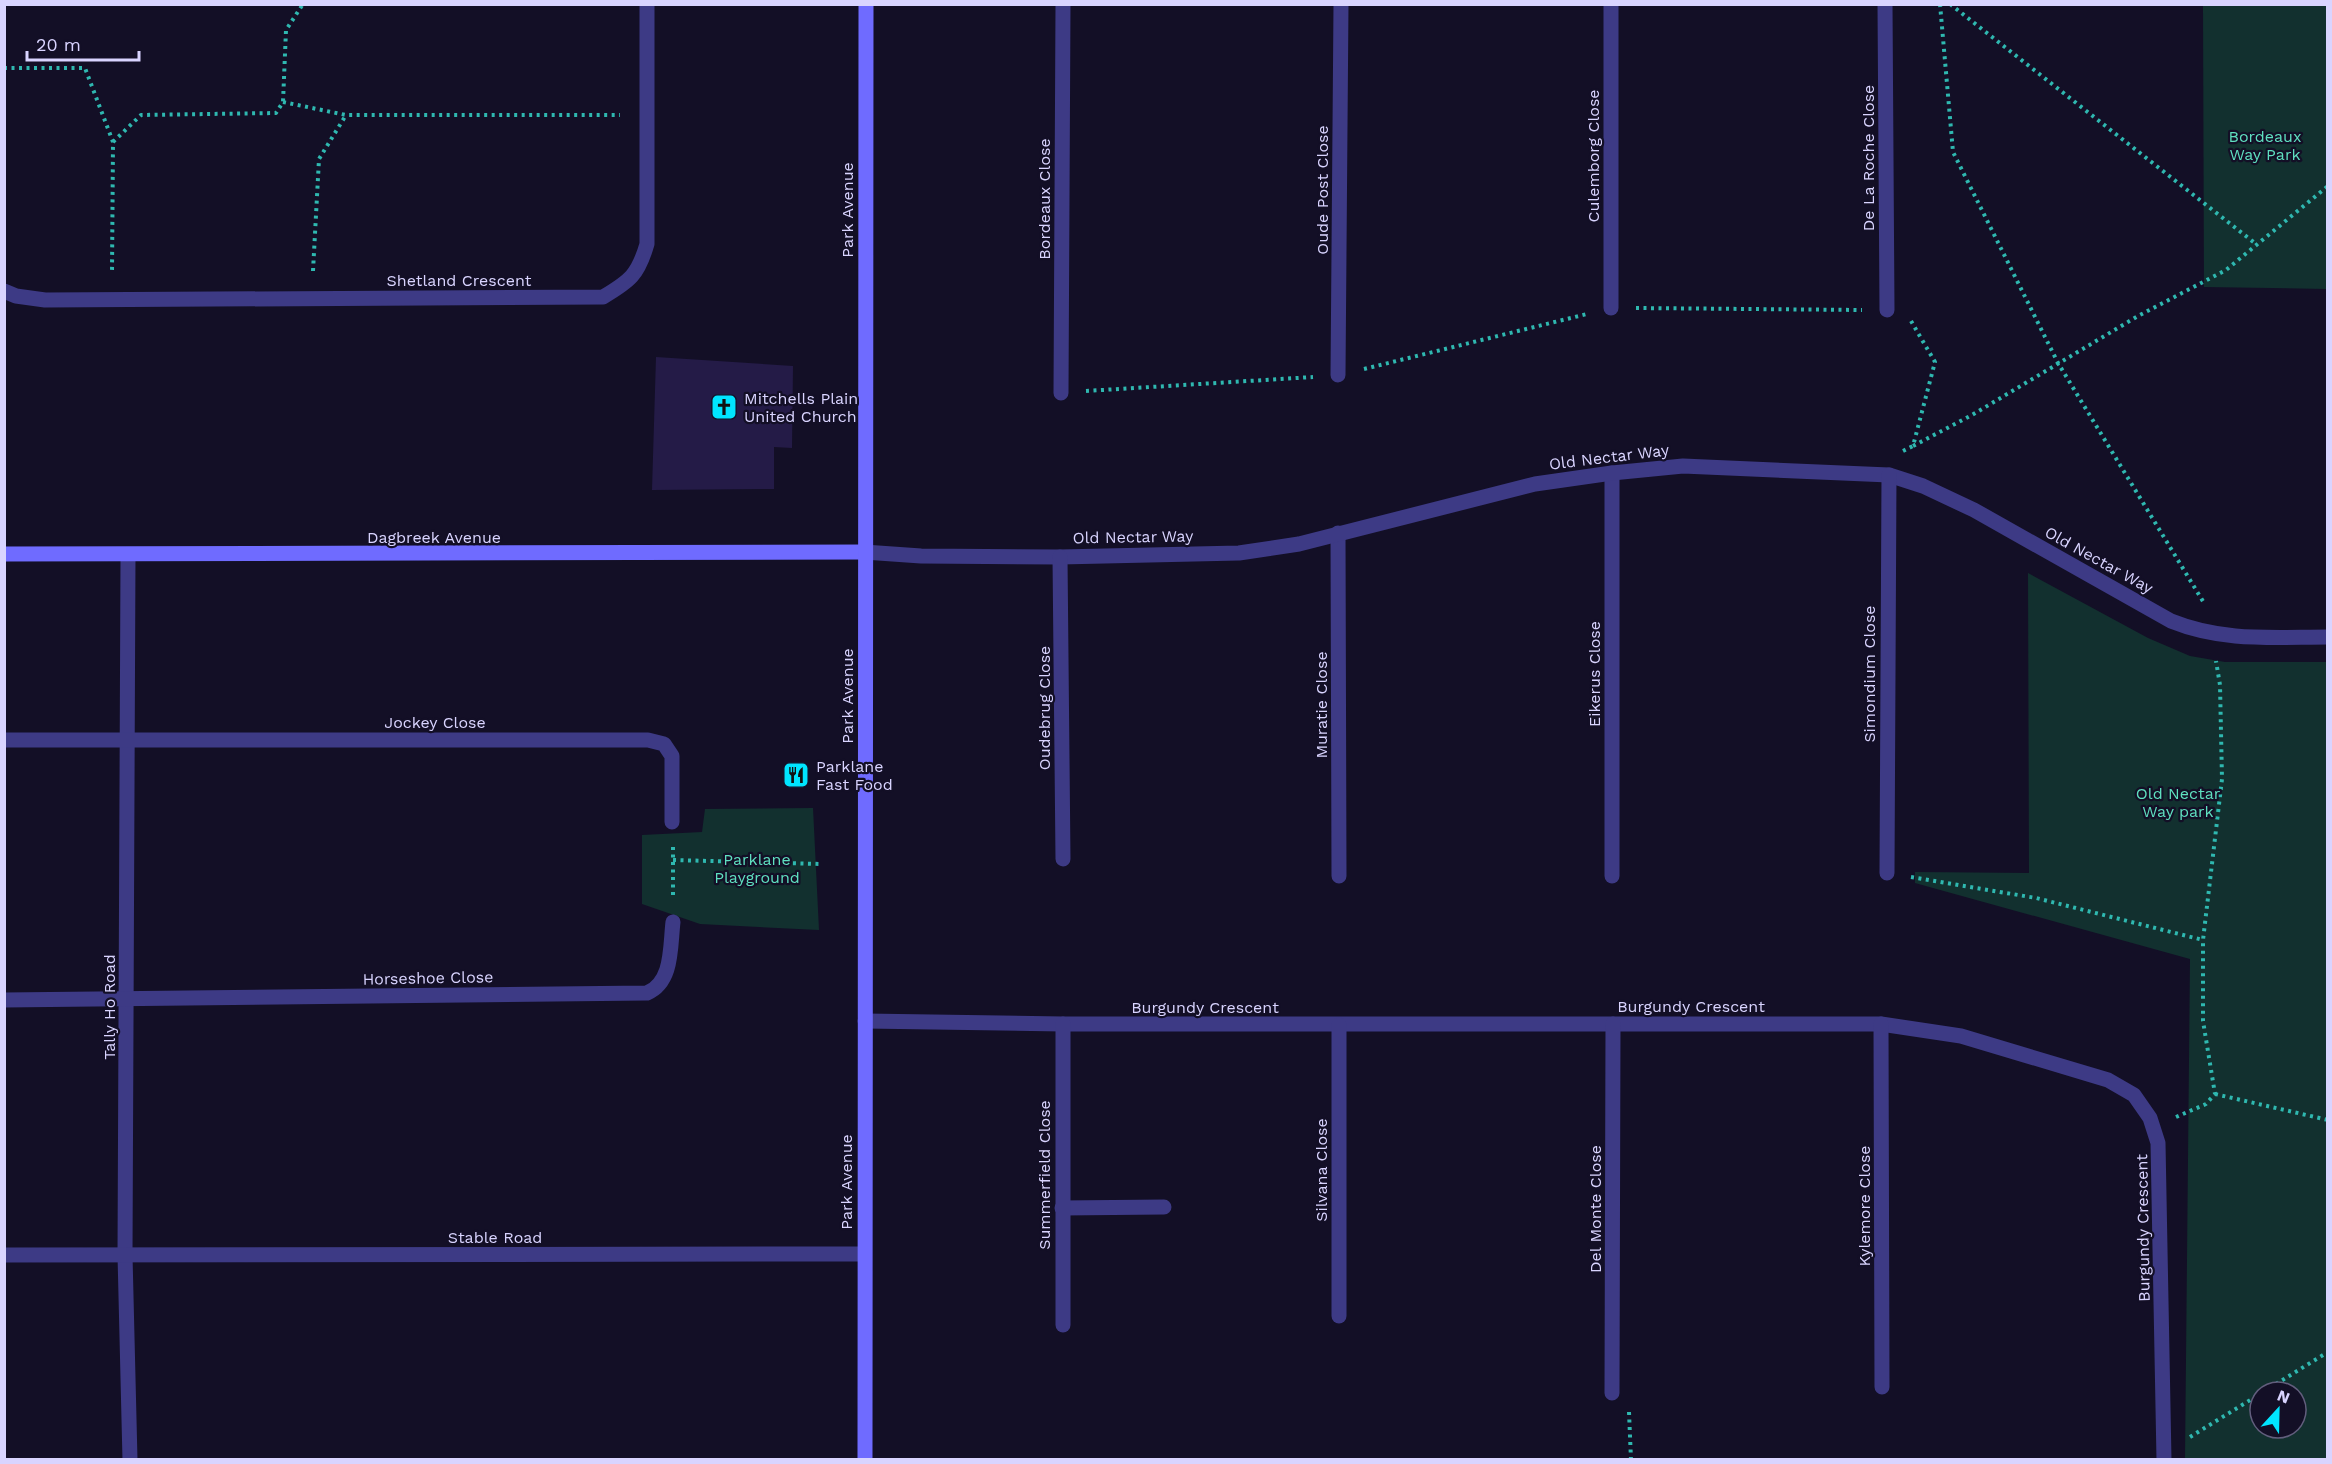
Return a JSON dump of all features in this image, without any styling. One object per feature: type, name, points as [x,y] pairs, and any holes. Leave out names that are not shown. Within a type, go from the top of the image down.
[{"type":"street","name":"Shetland Crescent","points":[[4,291],[16,296],[45,300],[603,297],[628,282],[640,266],[647,244],[647,4]]},
{"type":"street","name":"Park Avenue","points":[[865,1460],[866,4]]},
{"type":"street","name":"Bordeaux Close","points":[[1061,393],[1063,4]]},
{"type":"street","name":"Oude Post Close","points":[[1338,375],[1341,4]]},
{"type":"street","name":"Culemborg Close","points":[[1611,4],[1611,308]]},
{"type":"street","name":"De La Roche Close","points":[[1885,4],[1887,310]]},
{"type":"street","name":"Old Nectar Way","points":[[864,552],[921,556],[1239,553],[1299,544],[1535,484],[1612,473],[1683,466],[1889,475],[1923,486],[1974,510],[2171,621],[2192,629],[2240,637],[2328,637]]},
{"type":"street","name":"Eikerus Close","points":[[1612,473],[1612,876]]},
{"type":"street","name":"Simondium Close","points":[[1887,873],[1889,475]]},
{"type":"street","name":"Muratie Close","points":[[1338,533],[1339,876]]},
{"type":"street","name":"Dagbreek Avenue","points":[[4,554],[864,552]]},
{"type":"street","name":"Tally Ho Road","points":[[128,555],[126,740],[128,1000],[125,1255],[130,1460]]},
{"type":"street","name":"Oudebrug Close","points":[[1060,556],[1063,859]]},
{"type":"street","name":"Jockey Close","points":[[4,740],[648,740],[664,744],[672,756],[672,822]]},
{"type":"street","name":"Horseshoe Close","points":[[4,1000],[647,993],[657,989],[664,981],[673,922]]},
{"type":"street","name":"Burgundy Crescent","points":[[865,1021],[1339,1025],[1881,1024],[1962,1036],[2108,1080],[2134,1095],[2150,1118],[2158,1143],[2161,1171],[2164,1456]]},
{"type":"street","name":"Summerfield Close","points":[[1063,1024],[1063,1325]]},
{"type":"street","name":"Del Monte Close","points":[[1612,1393],[1613,1024]]},
{"type":"street","name":"Kylemore Close","points":[[1881,1024],[1882,1387]]},
{"type":"street","name":"Silvana Close","points":[[1339,1025],[1339,1316]]},
{"type":"street","points":[[1062,1208],[1164,1208]]},
{"type":"street","name":"Stable Road","points":[[4,1255],[864,1254]]},
{"type":"path","points":[[113,141],[141,115],[276,113],[284,102],[286,30],[303,4]]},
{"type":"path","points":[[1950,4],[2256,244]]},
{"type":"path","points":[[4,68],[85,68],[113,141],[114,255],[109,300]]},
{"type":"path","points":[[284,102],[346,115],[609,114],[647,117]]},
{"type":"path","points":[[312,299],[318,159],[346,115]]},
{"type":"path","points":[[1899,452],[1972,415],[2138,316],[2226,270],[2328,186]]},
{"type":"path","points":[[1061,393],[1338,375],[1611,308],[1887,310],[1909,317],[1935,362],[1913,446]]},
{"type":"path","points":[[672,822],[673,922]]},
{"type":"path","points":[[673,860],[821,864]]},
{"type":"path","points":[[1887,873],[2036,898],[2203,940]]},
{"type":"path","points":[[2215,1094],[2328,1120]]},
{"type":"path","points":[[2283,1380],[2328,1352]]},
{"type":"path","points":[[1612,1393],[1630,1413],[1630,1460]]},
{"type":"path","points":[[2164,1456],[2248,1402]]},
{"type":"green space","name":"Bordeaux Way Park","points":[[2203,5],[2327,5],[2327,289],[2204,287]]},
{"type":"green space","name":"Old Nectar Way park","points":[[2028,573],[2148,638],[2190,656],[2225,662],[2327,662],[2327,1459],[2185,1459],[2190,959],[1915,883],[1915,872],[2029,873]]},
{"type":"green space","name":"Parklane Playground","points":[[813,808],[819,930],[700,924],[642,904],[642,835],[702,832],[705,809]]},
{"type":"building","name":"Mitchells Plain United Church","points":[[656,357],[793,366],[792,448],[774,447],[774,489],[652,490]]},
{"type":"place","name":"Mitchells Plain United Church","points":[[724,407]]},
{"type":"place","name":"Parklane Fast Food","points":[[796,775]]}]
